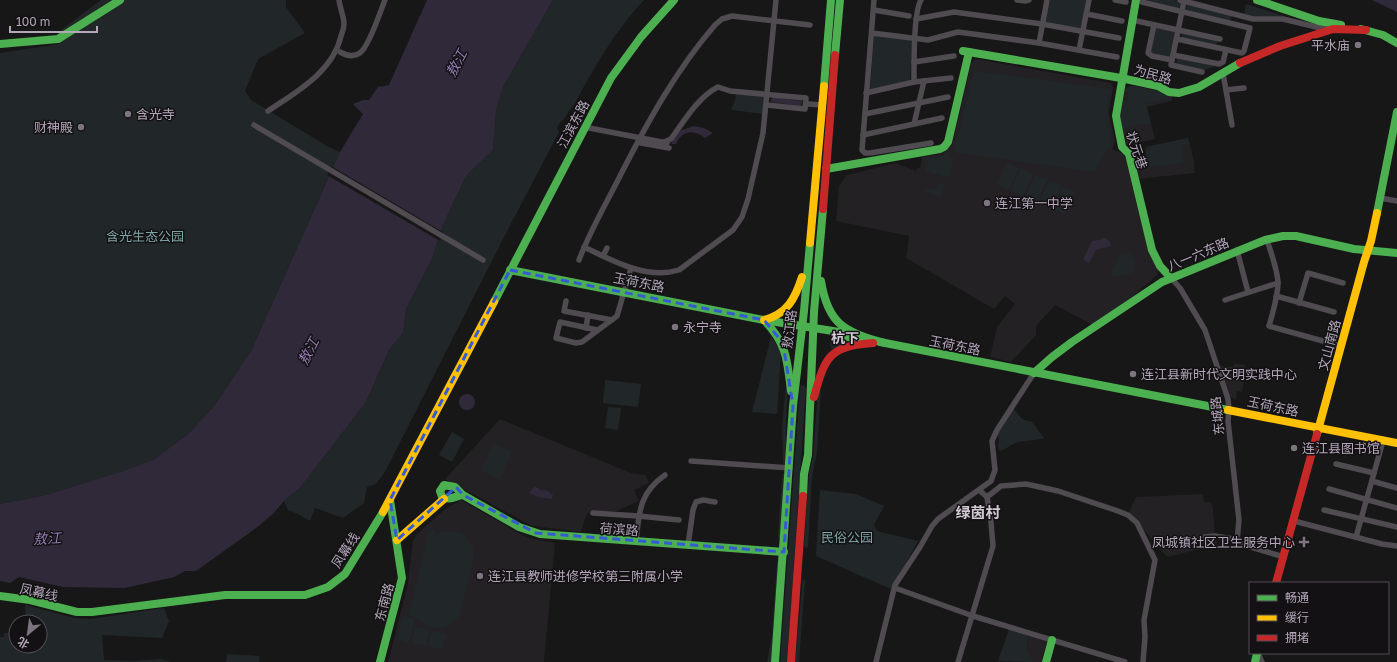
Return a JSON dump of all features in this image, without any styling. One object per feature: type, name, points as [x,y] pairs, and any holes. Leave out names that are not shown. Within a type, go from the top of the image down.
[{"type":"main road","points":[[0,44],[58,39],[120,0]]},
{"type":"main road","name":"江滨东路","points":[[510,270],[611,78],[647,28],[674,0]]},
{"type":"main road","name":"敖江路","points":[[775,662],[795,382],[802,326],[831,0]]},
{"type":"main road","name":"敖江路","points":[[791,662],[804,474],[808,454],[819,260],[840,0]]},
{"type":"main road","points":[[1258,0],[1324,22],[1366,30],[1383,35],[1397,43]]},
{"type":"main road","name":"状元巷","points":[[1139,1],[1132,20],[1121,78],[1116,116],[1121,145],[1129,154],[1150,244],[1157,261],[1171,278]]},
{"type":"main road","name":"为民路","points":[[826,169],[940,149],[946,146],[966,51],[1121,78],[1158,86],[1169,92],[1179,93],[1191,91],[1244,60],[1329,30],[1366,30]]},
{"type":"main road","name":"文山南路","points":[[1276,582],[1371,241],[1397,112]]},
{"type":"main road","name":"八一六东路","points":[[1034,373],[1072,342],[1162,282],[1237,250],[1267,240],[1283,236],[1296,236],[1354,249],[1397,253]]},
{"type":"main road","points":[[793,406],[786,349],[779,336],[764,320],[776,317],[783,312],[793,300],[798,291],[808,259]]},
{"type":"main road","points":[[819,260],[821,289],[825,304],[841,330],[885,343]]},
{"type":"main road","name":"玉荷东路","points":[[510,270],[623,291],[764,320],[814,328],[841,330]]},
{"type":"main road","name":"凤幕线","points":[[0,596],[30,600],[77,612],[92,612],[225,595],[305,594],[328,587],[345,574],[390,500],[510,270]]},
{"type":"main road","points":[[1162,282],[1163,270]]},
{"type":"main road","points":[[810,408],[822,368],[835,350],[860,344],[885,343]]},
{"type":"main road","name":"玉荷东路","points":[[885,343],[1397,443]]},
{"type":"main road","points":[[795,382],[798,377],[806,375],[810,379],[811,384]]},
{"type":"main road","name":"荷滨路","points":[[397,540],[444,498],[440,491],[447,485],[459,490],[463,495],[519,527],[532,532],[558,536],[784,552]]},
{"type":"main road","points":[[444,498],[449,500],[456,496],[463,495]]},
{"type":"main road","name":"东南路","points":[[380,662],[402,581],[390,500]]},
{"type":"main road","points":[[1046,662],[1052,640]]},
{"type":"street","points":[[268,111],[310,82],[328,63],[339,46],[344,24],[339,0]]},
{"type":"street","points":[[340,52],[346,56],[354,56],[361,52],[368,40],[385,0]]},
{"type":"street","points":[[584,247],[631,268],[660,274],[670,273],[679,270],[733,230],[742,217],[748,200],[763,132],[768,95],[776,0]]},
{"type":"street","points":[[874,0],[862,150],[865,153],[931,143]]},
{"type":"street","points":[[914,82],[916,19],[918,4],[921,0]]},
{"type":"street","points":[[1017,0],[1028,0]]},
{"type":"street","points":[[1039,43],[1047,0]]},
{"type":"street","points":[[1079,50],[1089,0]]},
{"type":"street","points":[[1115,0],[1126,2]]},
{"type":"street","points":[[1202,72],[1171,65],[1182,11],[1182,0],[1253,19],[1283,19],[1329,30]]},
{"type":"street","points":[[1139,1],[1250,28],[1244,51],[1238,53],[1177,39]]},
{"type":"street","points":[[874,10],[909,16]]},
{"type":"street","points":[[916,19],[954,12],[1042,24],[1119,38]]},
{"type":"street","points":[[1086,14],[1122,21]]},
{"type":"street","points":[[1232,23],[1235,14]]},
{"type":"street","points":[[579,260],[584,247],[666,90],[715,25],[722,19],[732,16],[810,25]]},
{"type":"street","points":[[1132,20],[1220,39]]},
{"type":"street","points":[[1154,25],[1148,53],[1152,56],[1173,57],[1219,64],[1223,62],[1226,50]]},
{"type":"street","points":[[872,33],[928,40],[958,32],[1039,43],[1117,57]]},
{"type":"street","points":[[914,62],[954,56]]},
{"type":"street","points":[[1223,73],[1232,124]]},
{"type":"street","points":[[866,93],[914,82],[951,78]]},
{"type":"street","points":[[914,124],[924,81]]},
{"type":"street","points":[[584,127],[639,141],[667,144],[702,98],[718,87],[730,91],[806,98],[807,104],[805,109],[767,105]]},
{"type":"street","points":[[1226,90],[1244,88]]},
{"type":"street","points":[[865,114],[948,97]]},
{"type":"street","points":[[807,104],[821,105]]},
{"type":"street","points":[[863,135],[942,118]]},
{"type":"street","points":[[254,125],[483,260]]},
{"type":"street","points":[[633,159],[639,141]]},
{"type":"street","points":[[1380,198],[1397,201]]},
{"type":"street","points":[[1267,240],[1274,260],[1278,283],[1270,326],[1341,346]]},
{"type":"street","points":[[603,256],[607,248]]},
{"type":"street","points":[[1237,250],[1248,292]]},
{"type":"street","points":[[597,330],[560,322],[556,338],[576,343],[582,342],[617,316],[623,291],[631,268]]},
{"type":"street","points":[[1299,302],[1308,273],[1343,283]]},
{"type":"street","name":"东城路","points":[[1171,278],[1182,291],[1205,330],[1228,399],[1228,421],[1239,520],[1237,542]]},
{"type":"street","points":[[1225,300],[1278,283]]},
{"type":"street","points":[[1276,296],[1334,312]]},
{"type":"street","points":[[566,301],[564,311],[612,320]]},
{"type":"street","points":[[586,328],[588,315]]},
{"type":"street","points":[[876,662],[895,585],[932,526],[991,481],[994,477],[995,464],[992,441],[997,430],[1034,373]]},
{"type":"street","points":[[1356,537],[1383,441]]},
{"type":"street","points":[[691,461],[790,468]]},
{"type":"street","points":[[1336,464],[1374,473]]},
{"type":"street","points":[[636,542],[638,516],[645,495],[665,474]]},
{"type":"street","points":[[1372,481],[1397,488]]},
{"type":"street","points":[[986,497],[1001,486],[1026,484],[1058,491],[1115,510],[1128,515],[1137,523],[1155,560],[1144,620],[1145,637],[1143,662]]},
{"type":"street","points":[[1329,489],[1397,508]]},
{"type":"street","points":[[958,662],[993,546],[991,522],[986,497],[979,490]]},
{"type":"street","points":[[688,545],[693,510],[696,502],[703,500],[715,502]]},
{"type":"street","points":[[1324,510],[1397,527]]},
{"type":"street","points":[[593,514],[679,520]]},
{"type":"street","points":[[1294,521],[1382,544],[1397,546]]},
{"type":"street","points":[[1206,537],[1215,536],[1234,539],[1244,545],[1284,557]]},
{"type":"street","points":[[895,588],[972,616],[1125,662]]},
{"type":"highlighted area","points":[[510,270],[764,320],[783,343],[793,406],[784,552],[536,533],[463,495],[456,487],[397,540],[390,500]]},
{"type":"shaded area","name":"连江第一中学","points":[[975,59],[1111,83],[1113,88],[1109,113],[1115,142],[1112,149],[1123,154],[1127,159],[1159,270],[1157,275],[1132,297],[1093,325],[1055,305],[1036,326],[1036,335],[1011,362],[990,357],[997,327],[1015,304],[1005,296],[994,309],[906,258],[909,236],[836,221],[839,186],[847,175],[895,163],[916,171],[918,167],[920,168],[922,157],[941,154],[952,145],[971,64]]},
{"type":"shaded area","points":[[1134,86],[1172,94],[1172,101],[1147,107],[1155,139],[1125,146],[1119,108],[1126,88]]},
{"type":"shaded area","points":[[1188,138],[1194,161],[1195,173],[1137,179],[1134,165],[1142,164],[1142,161],[1147,161],[1145,147]]},
{"type":"shaded area","points":[[1234,363],[1246,365],[1242,392],[1237,391],[1236,400],[1229,396],[1220,366],[1233,367]]},
{"type":"shaded area","points":[[500,419],[631,473],[646,475],[649,483],[634,490],[639,501],[617,511],[588,513],[581,532],[530,525],[445,479]]},
{"type":"shaded area","points":[[1203,494],[1204,502],[1211,502],[1213,509],[1214,532],[1217,545],[1167,557],[1137,522],[1128,515],[1136,497]]},
{"type":"shaded area","name":"连江县教师进修学校第三附属小学","points":[[461,500],[522,535],[533,539],[555,543],[544,662],[388,662],[408,583],[413,541],[417,534],[444,510]]},
{"type":"shaded area","points":[[1028,635],[1047,641],[1041,662],[1033,662],[1031,659],[1027,649]]},
{"type":"green space","name":"含光生态公园","points":[[101,0],[286,0],[286,7],[305,33],[258,59],[245,91],[251,100],[327,146],[340,152],[251,351],[214,406],[187,435],[153,460],[46,495],[0,504],[0,53],[60,44],[61,30]]},
{"type":"green space","points":[[553,0],[644,0],[614,37],[597,63],[574,105],[560,122],[557,128],[559,132],[385,472],[376,484],[367,487],[364,503],[343,518],[315,508],[310,521],[288,510],[284,501],[300,488],[366,402],[389,350],[403,333],[406,309],[432,259],[441,229],[466,176],[493,150],[496,111],[503,87]]},
{"type":"green space","points":[[1050,0],[1087,0],[1081,29],[1045,22]]},
{"type":"green space","points":[[1146,0],[1173,0],[1181,2],[1179,9]]},
{"type":"green space","points":[[1187,4],[1232,15],[1230,21],[1186,10]]},
{"type":"green space","points":[[1246,4],[1284,16],[1253,16],[1244,14]]},
{"type":"green space","points":[[1155,27],[1176,32],[1171,58],[1150,53]]},
{"type":"green space","points":[[1182,33],[1218,40],[1216,46],[1181,39]]},
{"type":"green space","points":[[874,35],[912,40],[910,81],[870,90]]},
{"type":"green space","points":[[1178,57],[1216,66],[1205,70],[1176,64]]},
{"type":"green space","points":[[974,71],[1110,89],[1108,116],[1112,142],[1094,172],[954,152]]},
{"type":"green space","points":[[1134,86],[1167,93],[1167,99],[1146,104],[1151,124],[1146,125],[1146,123],[1121,129],[1119,113],[1122,113],[1122,109],[1119,108],[1121,100],[1126,102],[1129,93],[1124,91],[1128,87]]},
{"type":"green space","points":[[736,94],[764,96],[763,114],[732,110],[731,109],[735,101]]},
{"type":"green space","points":[[1188,138],[1190,144],[1181,145],[1183,163],[1135,168],[1134,165],[1142,164],[1142,161],[1147,161],[1146,152],[1149,151],[1151,146]]},
{"type":"green space","points":[[950,152],[950,157],[954,158],[949,178],[925,171],[928,158],[937,158]]},
{"type":"green space","points":[[1007,162],[1019,168],[1009,190],[997,184]]},
{"type":"green space","points":[[1021,168],[1033,174],[1023,196],[1011,190]]},
{"type":"green space","points":[[1035,175],[1047,180],[1037,202],[1025,197]]},
{"type":"green space","points":[[1049,181],[1061,186],[1051,208],[1039,203]]},
{"type":"green space","points":[[940,182],[945,184],[941,197],[922,191],[923,189],[935,188]]},
{"type":"green space","points":[[1063,187],[1075,192],[1065,214],[1053,209]]},
{"type":"green space","points":[[1126,253],[1131,254],[1135,262],[1132,273],[1115,277],[1111,275],[1119,255]]},
{"type":"green space","points":[[831,336],[845,339],[847,343],[832,350],[830,344]]},
{"type":"green space","points":[[771,337],[781,351],[777,414],[752,412]]},
{"type":"green space","points":[[605,380],[641,384],[638,407],[603,403]]},
{"type":"green space","points":[[804,385],[806,389],[787,662],[780,662],[800,387]]},
{"type":"green space","points":[[786,386],[788,387],[786,462],[784,464],[782,426]]},
{"type":"green space","points":[[818,390],[821,390],[817,453],[812,476],[808,546],[805,548],[809,474],[813,457]]},
{"type":"green space","points":[[608,407],[621,408],[618,430],[605,428]]},
{"type":"green space","points":[[1014,409],[1022,419],[1032,422],[1044,438],[1018,442],[1000,451],[998,447],[999,440],[997,433],[1003,427],[1008,414]]},
{"type":"green space","points":[[452,432],[464,439],[452,462],[439,455]]},
{"type":"green space","points":[[493,443],[512,451],[500,479],[481,471]]},
{"type":"green space","points":[[783,473],[785,474],[781,537],[779,538],[778,536]]},
{"type":"green space","name":"民俗公园","points":[[820,490],[856,494],[884,506],[874,525],[877,531],[918,541],[891,589],[816,556]]},
{"type":"green space","points":[[429,529],[435,530],[434,535],[449,531],[463,534],[473,548],[474,555],[460,615],[453,623],[437,628],[428,626],[409,615]]},
{"type":"green space","points":[[777,562],[771,662],[767,662],[772,636]]},
{"type":"green space","points":[[803,578],[805,581],[799,662],[795,662]]},
{"type":"green space","points":[[25,605],[75,618],[91,619],[164,608],[169,621],[162,638],[102,635],[104,660],[134,661],[161,659],[170,662],[0,662],[0,637],[4,637],[4,633],[8,633],[8,654],[48,654],[48,614],[26,614]]},
{"type":"green space","points":[[403,616],[415,619],[409,643],[397,639]]},
{"type":"green space","points":[[415,627],[430,630],[426,646],[412,643]]},
{"type":"green space","points":[[1009,629],[1028,635],[1027,649],[1033,662],[998,661]]},
{"type":"green space","points":[[432,631],[446,634],[442,650],[428,646]]},
{"type":"green space","points":[[227,654],[259,656],[260,661],[226,662]]},
{"type":"water","name":"敖江","points":[[427,0],[553,0],[503,87],[496,111],[493,150],[466,176],[441,229],[432,259],[406,309],[403,333],[389,350],[366,402],[300,488],[284,501],[273,514],[252,531],[196,571],[185,571],[174,577],[125,588],[63,587],[19,577],[10,583],[0,581],[0,504],[46,495],[153,460],[187,435],[214,406],[251,351],[340,152],[363,114],[353,104],[363,100],[369,100],[378,87],[389,85]]},
{"type":"water","points":[[1372,0],[1397,0],[1397,12]]},
{"type":"water","points":[[772,97],[802,101],[801,106],[771,102]]},
{"type":"water","points":[[694,126],[704,128],[713,133],[705,138],[697,133],[689,132],[682,136],[676,144],[671,144],[679,131]]},
{"type":"water","points":[[1104,237],[1110,242],[1111,246],[1096,250],[1089,263],[1083,260],[1092,241],[1100,240]]},
{"type":"water","points":[[467,394],[473,396],[475,402],[473,408],[467,410],[461,408],[459,402],[461,396]]},
{"type":"water","points":[[535,486],[542,491],[548,491],[553,495],[552,499],[538,497],[529,493]]},
{"type":"pier","points":[[331,166],[443,232],[440,241],[327,175]]},
{"type":"traffic: fast","points":[[0,44],[58,39],[120,0]]},
{"type":"traffic: fast","points":[[494,302],[611,78],[641,37],[674,0]]},
{"type":"traffic: fast","points":[[824,86],[831,0]]},
{"type":"traffic: fast","points":[[835,55],[840,0]]},
{"type":"traffic: fast","points":[[1136,0],[1116,116],[1122,147],[1129,154],[1152,250],[1160,266],[1171,278]]},
{"type":"traffic: fast","points":[[1257,0],[1319,21],[1341,25]]},
{"type":"traffic: fast","points":[[1361,29],[1383,35],[1397,43]]},
{"type":"traffic: fast","points":[[963,51],[1121,78],[1158,86],[1169,92],[1179,93],[1199,87],[1240,63]]},
{"type":"traffic: fast","points":[[826,169],[940,149],[944,147],[948,142],[969,52]]},
{"type":"traffic: fast","points":[[1377,213],[1397,112]]},
{"type":"traffic: fast","points":[[803,496],[804,474],[808,455],[814,312],[823,209]]},
{"type":"traffic: fast","points":[[1034,373],[1072,342],[1162,282],[1265,240],[1283,236],[1296,236],[1354,249],[1397,253]]},
{"type":"traffic: fast","points":[[775,662],[793,406],[810,243]]},
{"type":"traffic: fast","points":[[510,270],[764,320],[839,332],[846,337],[861,338]]},
{"type":"traffic: fast","points":[[821,281],[828,308],[841,324],[859,335],[885,343]]},
{"type":"traffic: fast","points":[[764,320],[772,329],[785,352],[791,391]]},
{"type":"traffic: fast","points":[[880,342],[1228,410]]},
{"type":"traffic: fast","points":[[463,495],[445,498],[442,497],[440,491],[444,485],[455,487],[463,495],[519,527],[540,534],[784,552]]},
{"type":"traffic: fast","points":[[380,662],[402,578],[390,500]]},
{"type":"traffic: fast","points":[[0,596],[30,600],[77,612],[92,612],[225,595],[305,595],[328,587],[345,574],[383,512]]},
{"type":"traffic: fast","points":[[1046,662],[1052,640]]},
{"type":"traffic: fast","points":[[1255,662],[1257,654]]},
{"type":"traffic: slow","points":[[810,243],[824,86]]},
{"type":"traffic: slow","points":[[1317,434],[1371,241],[1377,213]]},
{"type":"traffic: slow","points":[[764,320],[779,314],[784,310],[793,299],[802,277]]},
{"type":"traffic: slow","points":[[383,512],[494,302]]},
{"type":"traffic: slow","points":[[1228,410],[1397,443]]},
{"type":"traffic: slow","points":[[397,540],[444,499]]},
{"type":"traffic: jam","points":[[1240,63],[1280,46],[1333,29],[1366,30]]},
{"type":"traffic: jam","points":[[823,209],[835,55]]},
{"type":"traffic: jam","points":[[814,397],[822,372],[831,356],[847,347],[873,343]]},
{"type":"traffic: jam","points":[[1276,582],[1317,434]]},
{"type":"traffic: jam","points":[[791,662],[803,496]]},
{"type":"place","name":"平水庙","points":[[1358,45]]},
{"type":"place","name":"含光寺","points":[[128,114]]},
{"type":"place","name":"财神殿","points":[[81,127]]},
{"type":"place","name":"连江第一中学","points":[[987,203]]},
{"type":"place","name":"永宁寺","points":[[675,327]]},
{"type":"place","name":"连江县新时代文明实践中心","points":[[1133,374]]},
{"type":"place","name":"连江县图书馆","points":[[1294,448]]},
{"type":"place","name":"凤城镇社区卫生服务中心","points":[[1304,542]]},
{"type":"place","name":"连江县教师进修学校第三附属小学","points":[[480,576]]},
{"type":"district","name":"杭下","points":[[845,337]]},
{"type":"district","name":"绿茵村","points":[[978,512]]}]
